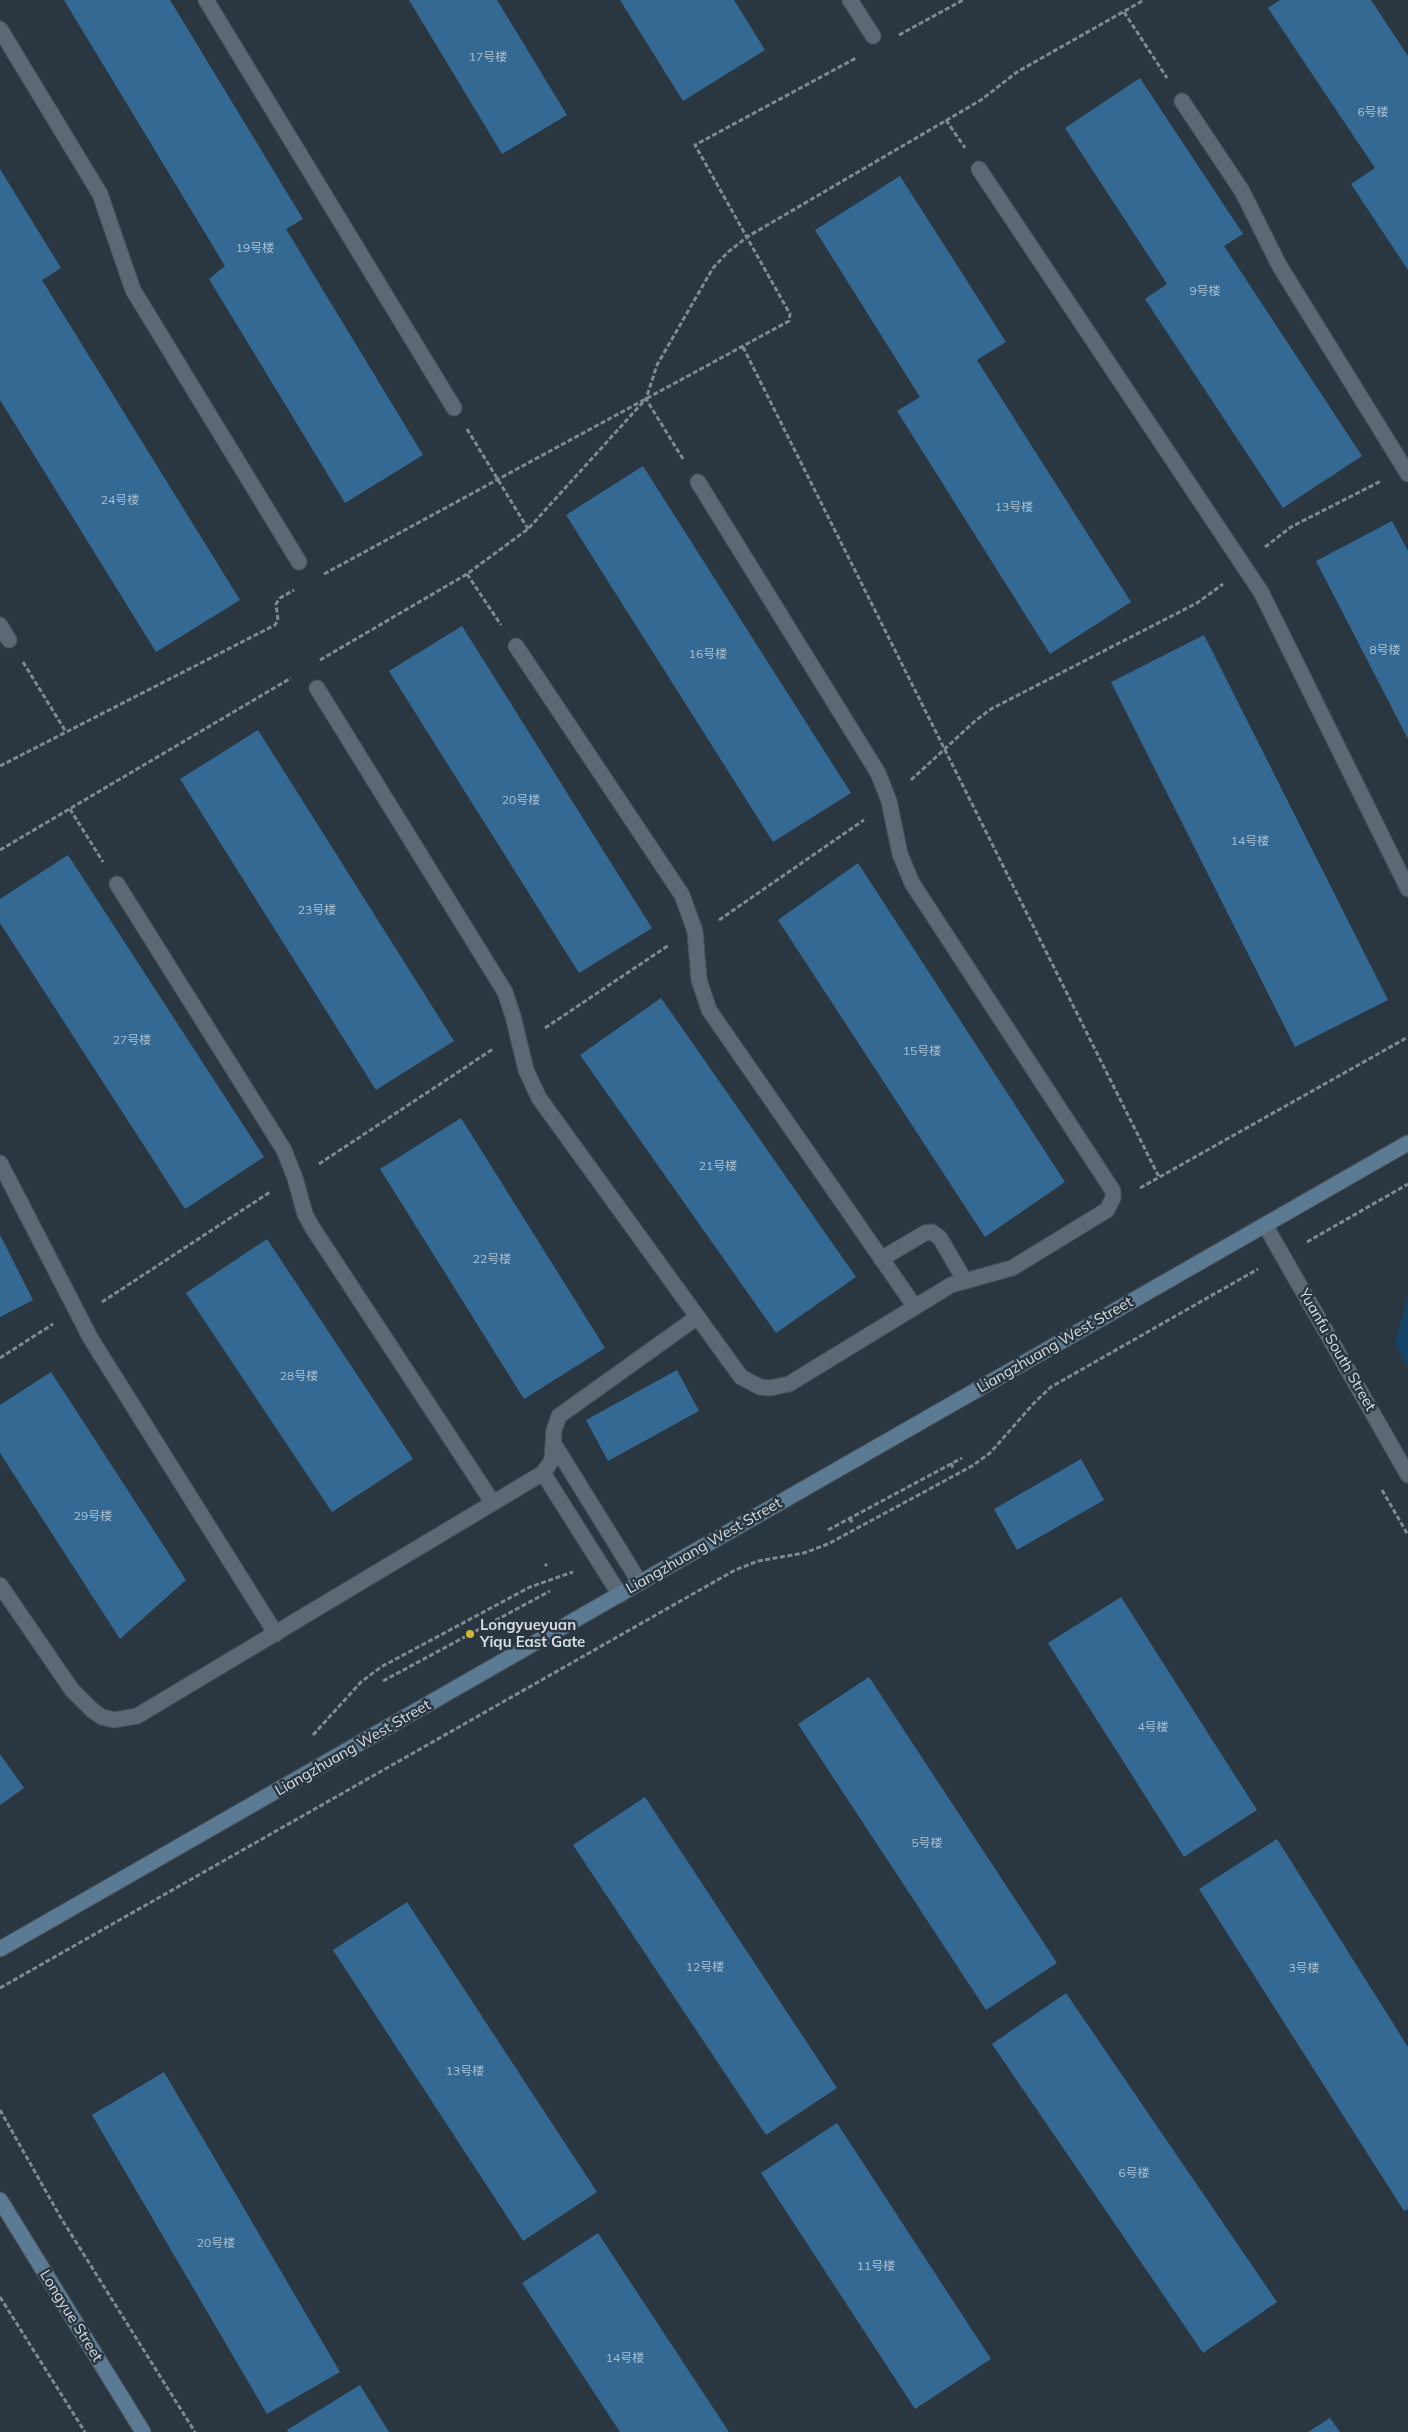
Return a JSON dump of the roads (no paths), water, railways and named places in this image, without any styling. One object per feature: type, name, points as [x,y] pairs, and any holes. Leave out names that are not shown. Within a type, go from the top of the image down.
[{"type":"street","points":[[206,0],[454,408]]},
{"type":"street","points":[[850,0],[873,36]]},
{"type":"street","points":[[0,28],[100,194],[133,290],[299,562]]},
{"type":"street","points":[[1182,101],[1242,191],[1279,265],[1408,474]]},
{"type":"street","points":[[979,169],[1261,592],[1408,889]]},
{"type":"street","points":[[317,688],[497,978],[513,1016],[526,1070],[539,1098],[696,1318],[741,1377],[760,1387],[780,1387],[799,1379],[951,1285],[1012,1268],[1101,1214],[1111,1204],[1113,1191],[912,883],[900,854],[889,800],[878,773],[698,482]]},
{"type":"street","points":[[0,625],[9,640]]},
{"type":"street","points":[[516,646],[682,895],[695,931],[698,980],[709,1010],[915,1306]]},
{"type":"street","points":[[117,884],[284,1150],[295,1178],[305,1214],[312,1227],[493,1503]]},
{"type":"street","name":"Liangzhuang West Street","points":[[0,1949],[1408,1143]]},
{"type":"street","points":[[0,1163],[91,1339],[276,1634]]},
{"type":"street","name":"Yuanfu South Street","points":[[1265,1225],[1408,1475]]},
{"type":"street","points":[[881,1259],[925,1233],[932,1232],[940,1238],[965,1281]]},
{"type":"street","points":[[0,1585],[82,1701],[102,1717],[114,1720],[126,1719],[149,1710],[543,1473],[552,1460],[557,1420],[566,1409],[696,1318]]},
{"type":"street","points":[[554,1444],[640,1583]]},
{"type":"street","points":[[543,1473],[620,1595]]},
{"type":"street","name":"Longyue Street","points":[[0,2200],[143,2432]]},
{"type":"place","name":"Longyueyuan Yiqu East Gate","points":[[470,1634]]}]
